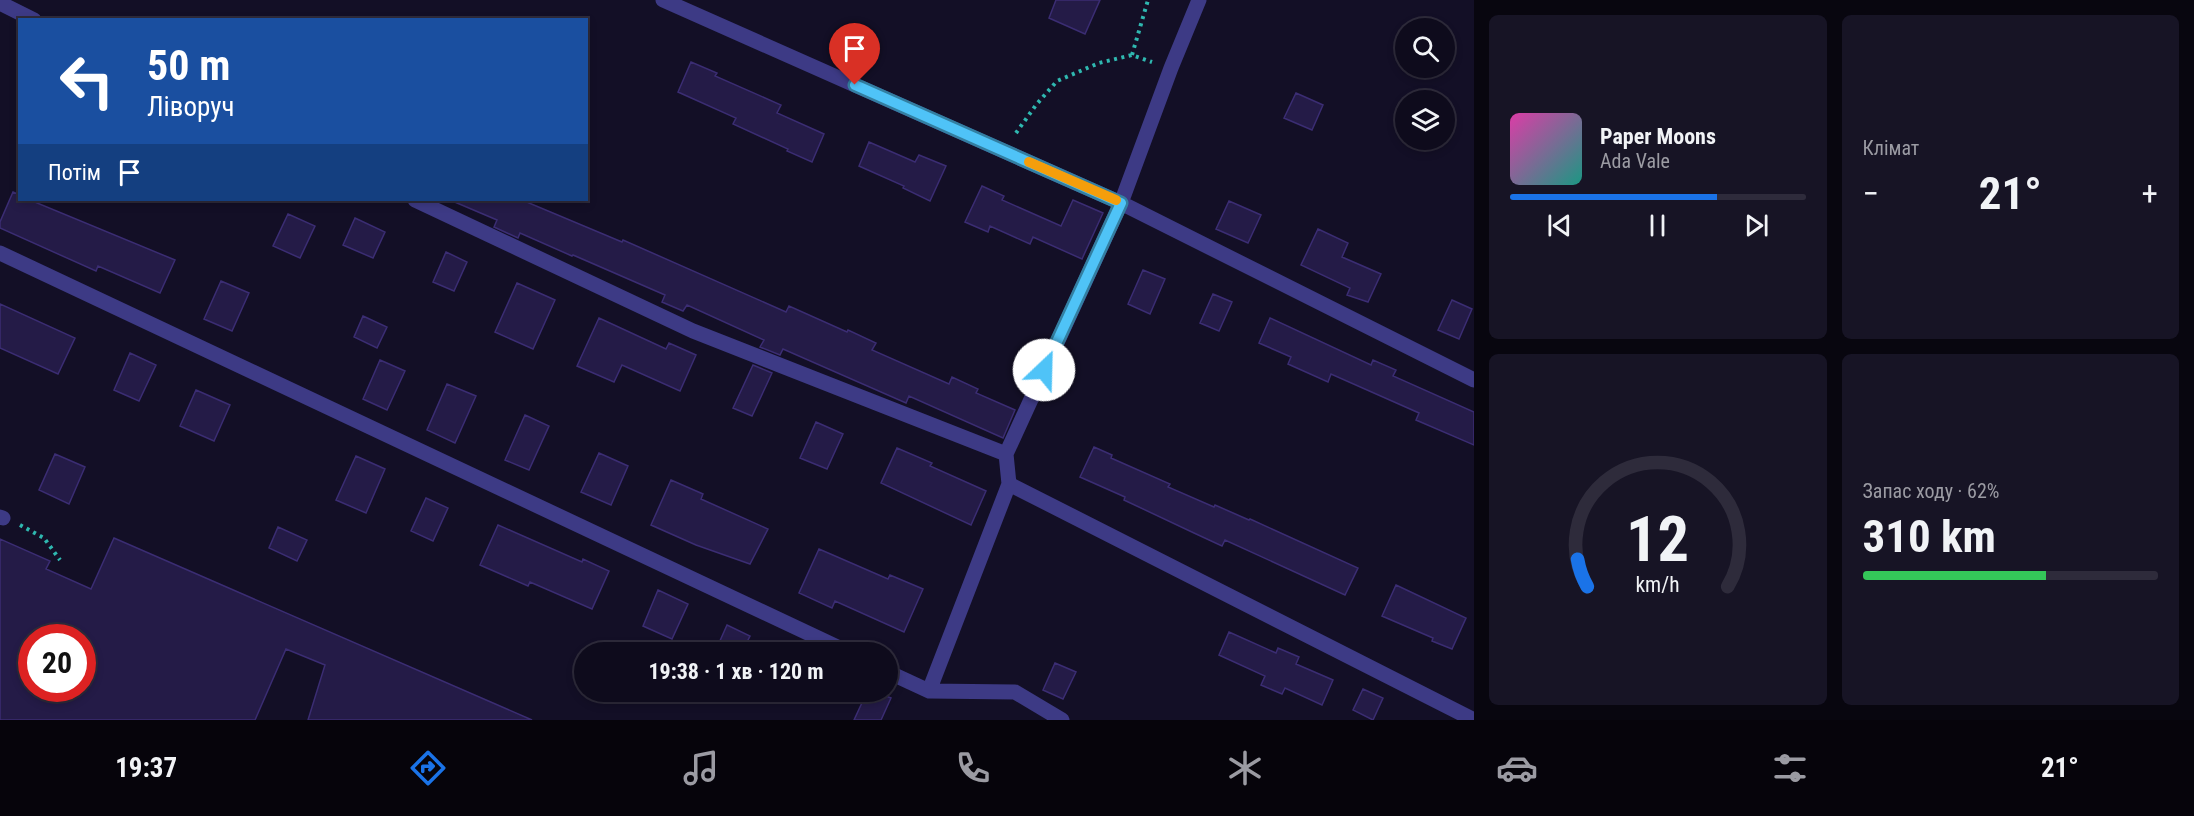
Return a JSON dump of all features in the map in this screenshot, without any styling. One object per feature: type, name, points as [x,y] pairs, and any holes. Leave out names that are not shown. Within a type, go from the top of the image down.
[{"type":"lane","points":[[663,0],[1121,203],[1474,380]]},
{"type":"lane","points":[[929,691],[1010,484],[1006,454],[1121,203],[1199,0]]},
{"type":"lane","points":[[0,3],[30,18]]},
{"type":"lane","points":[[417,201],[693,331],[1006,454]]},
{"type":"lane","points":[[0,254],[827,642]]},
{"type":"lane","points":[[1010,484],[1474,720]]},
{"type":"lane","points":[[898,677],[929,691],[1015,692],[1062,720]]},
{"type":"path","points":[[1004,151],[1036,105],[1057,81],[1099,63],[1132,55],[1148,0]]},
{"type":"path","points":[[1,517],[29,528],[44,538],[60,560]]},
{"type":"building","points":[[1056,0],[1100,0],[1085,34],[1049,18]]},
{"type":"building","points":[[691,62],[717,73],[715,76],[781,105],[777,113],[824,134],[812,162],[733,124],[736,118],[678,92]]},
{"type":"building","points":[[1296,93],[1323,105],[1312,130],[1284,118]]},
{"type":"building","points":[[869,142],[915,162],[919,155],[946,166],[930,201],[903,188],[904,186],[859,166]]},
{"type":"building","points":[[982,186],[1004,196],[1002,200],[1061,226],[1073,200],[1103,213],[1082,259],[1033,237],[1030,244],[990,226],[988,232],[965,222]]},
{"type":"building","points":[[13,192],[18,194],[18,201],[32,201],[175,260],[160,293],[98,266],[96,271],[0,228],[0,222]]},
{"type":"building","points":[[452,201],[524,201],[622,242],[623,240],[786,312],[789,306],[847,332],[848,330],[876,343],[872,350],[949,384],[952,377],[978,389],[976,393],[1015,410],[1003,438],[909,396],[906,403],[783,349],[780,355],[760,347],[764,340],[687,305],[683,311],[662,302],[665,295],[520,233],[518,238],[494,227],[497,220]]},
{"type":"building","points":[[1229,201],[1261,215],[1248,243],[1216,229]]},
{"type":"building","points":[[288,214],[315,226],[300,258],[273,246]]},
{"type":"building","points":[[355,218],[385,232],[373,258],[343,245]]},
{"type":"building","points":[[1318,229],[1348,243],[1342,257],[1381,274],[1368,302],[1347,295],[1350,288],[1301,265]]},
{"type":"building","points":[[446,252],[467,262],[454,291],[433,282]]},
{"type":"building","points":[[1143,270],[1165,279],[1150,314],[1128,304]]},
{"type":"building","points":[[221,281],[249,293],[232,331],[204,319]]},
{"type":"building","points":[[517,283],[555,300],[533,349],[495,332]]},
{"type":"building","points":[[1213,294],[1232,302],[1219,331],[1200,323]]},
{"type":"building","points":[[1452,300],[1472,309],[1459,339],[1438,330]]},
{"type":"building","points":[[0,304],[75,338],[58,374],[0,348]]},
{"type":"building","points":[[363,316],[387,327],[377,348],[354,337]]},
{"type":"building","points":[[599,318],[666,349],[669,343],[696,355],[680,391],[622,365],[614,382],[577,366]]},
{"type":"building","points":[[1270,318],[1371,365],[1373,360],[1396,370],[1393,376],[1474,412],[1474,445],[1416,420],[1419,413],[1331,374],[1328,382],[1288,364],[1291,357],[1259,343]]},
{"type":"building","points":[[130,353],[156,365],[139,401],[114,390]]},
{"type":"building","points":[[380,360],[405,371],[387,410],[363,399]]},
{"type":"building","points":[[753,365],[772,373],[752,416],[733,408]]},
{"type":"building","points":[[447,384],[476,396],[455,443],[427,430]]},
{"type":"building","points":[[196,390],[230,405],[214,441],[180,426]]},
{"type":"building","points":[[525,415],[549,426],[529,470],[505,460]]},
{"type":"building","points":[[816,422],[843,434],[827,469],[800,458]]},
{"type":"building","points":[[1094,447],[1112,455],[1111,458],[1170,484],[1168,487],[1214,507],[1215,505],[1250,519],[1358,568],[1345,595],[1225,540],[1222,546],[1080,477]]},
{"type":"building","points":[[897,448],[932,463],[930,466],[986,491],[971,525],[881,483]]},
{"type":"building","points":[[599,453],[628,466],[611,505],[581,492]]},
{"type":"building","points":[[55,454],[85,467],[69,504],[39,490]]},
{"type":"building","points":[[356,456],[385,469],[366,513],[336,500]]},
{"type":"building","points":[[671,480],[703,494],[701,499],[768,529],[750,564],[696,545],[651,525]]},
{"type":"building","points":[[426,498],[448,508],[433,541],[411,531]]},
{"type":"building","points":[[498,525],[582,562],[583,559],[609,571],[592,609],[530,582],[528,586],[480,565]]},
{"type":"building","points":[[278,527],[307,540],[297,561],[269,548]]},
{"type":"building","points":[[114,538],[532,720],[308,720],[325,665],[286,649],[255,720],[0,720],[0,539],[50,561],[46,569],[91,589]]},
{"type":"building","points":[[819,549],[888,579],[890,575],[923,589],[904,632],[835,601],[832,608],[799,593]]},
{"type":"building","points":[[1396,585],[1466,618],[1452,649],[1432,641],[1433,638],[1382,616]]},
{"type":"building","points":[[658,590],[688,604],[672,639],[643,626]]},
{"type":"building","points":[[727,625],[750,636],[747,642],[719,642]]},
{"type":"building","points":[[1229,632],[1276,653],[1278,648],[1299,657],[1296,664],[1333,680],[1322,705],[1285,688],[1282,694],[1261,685],[1265,676],[1219,655]]},
{"type":"building","points":[[1055,663],[1076,672],[1063,699],[1043,690]]},
{"type":"building","points":[[1363,689],[1383,698],[1373,720],[1353,710]]},
{"type":"building","points":[[862,702],[889,702],[881,720],[854,720]]},
{"type":"slow traffic","points":[[1029,162],[1116,200]]},
{"type":"route","points":[[855,85],[1121,203],[1044,370]]}]
